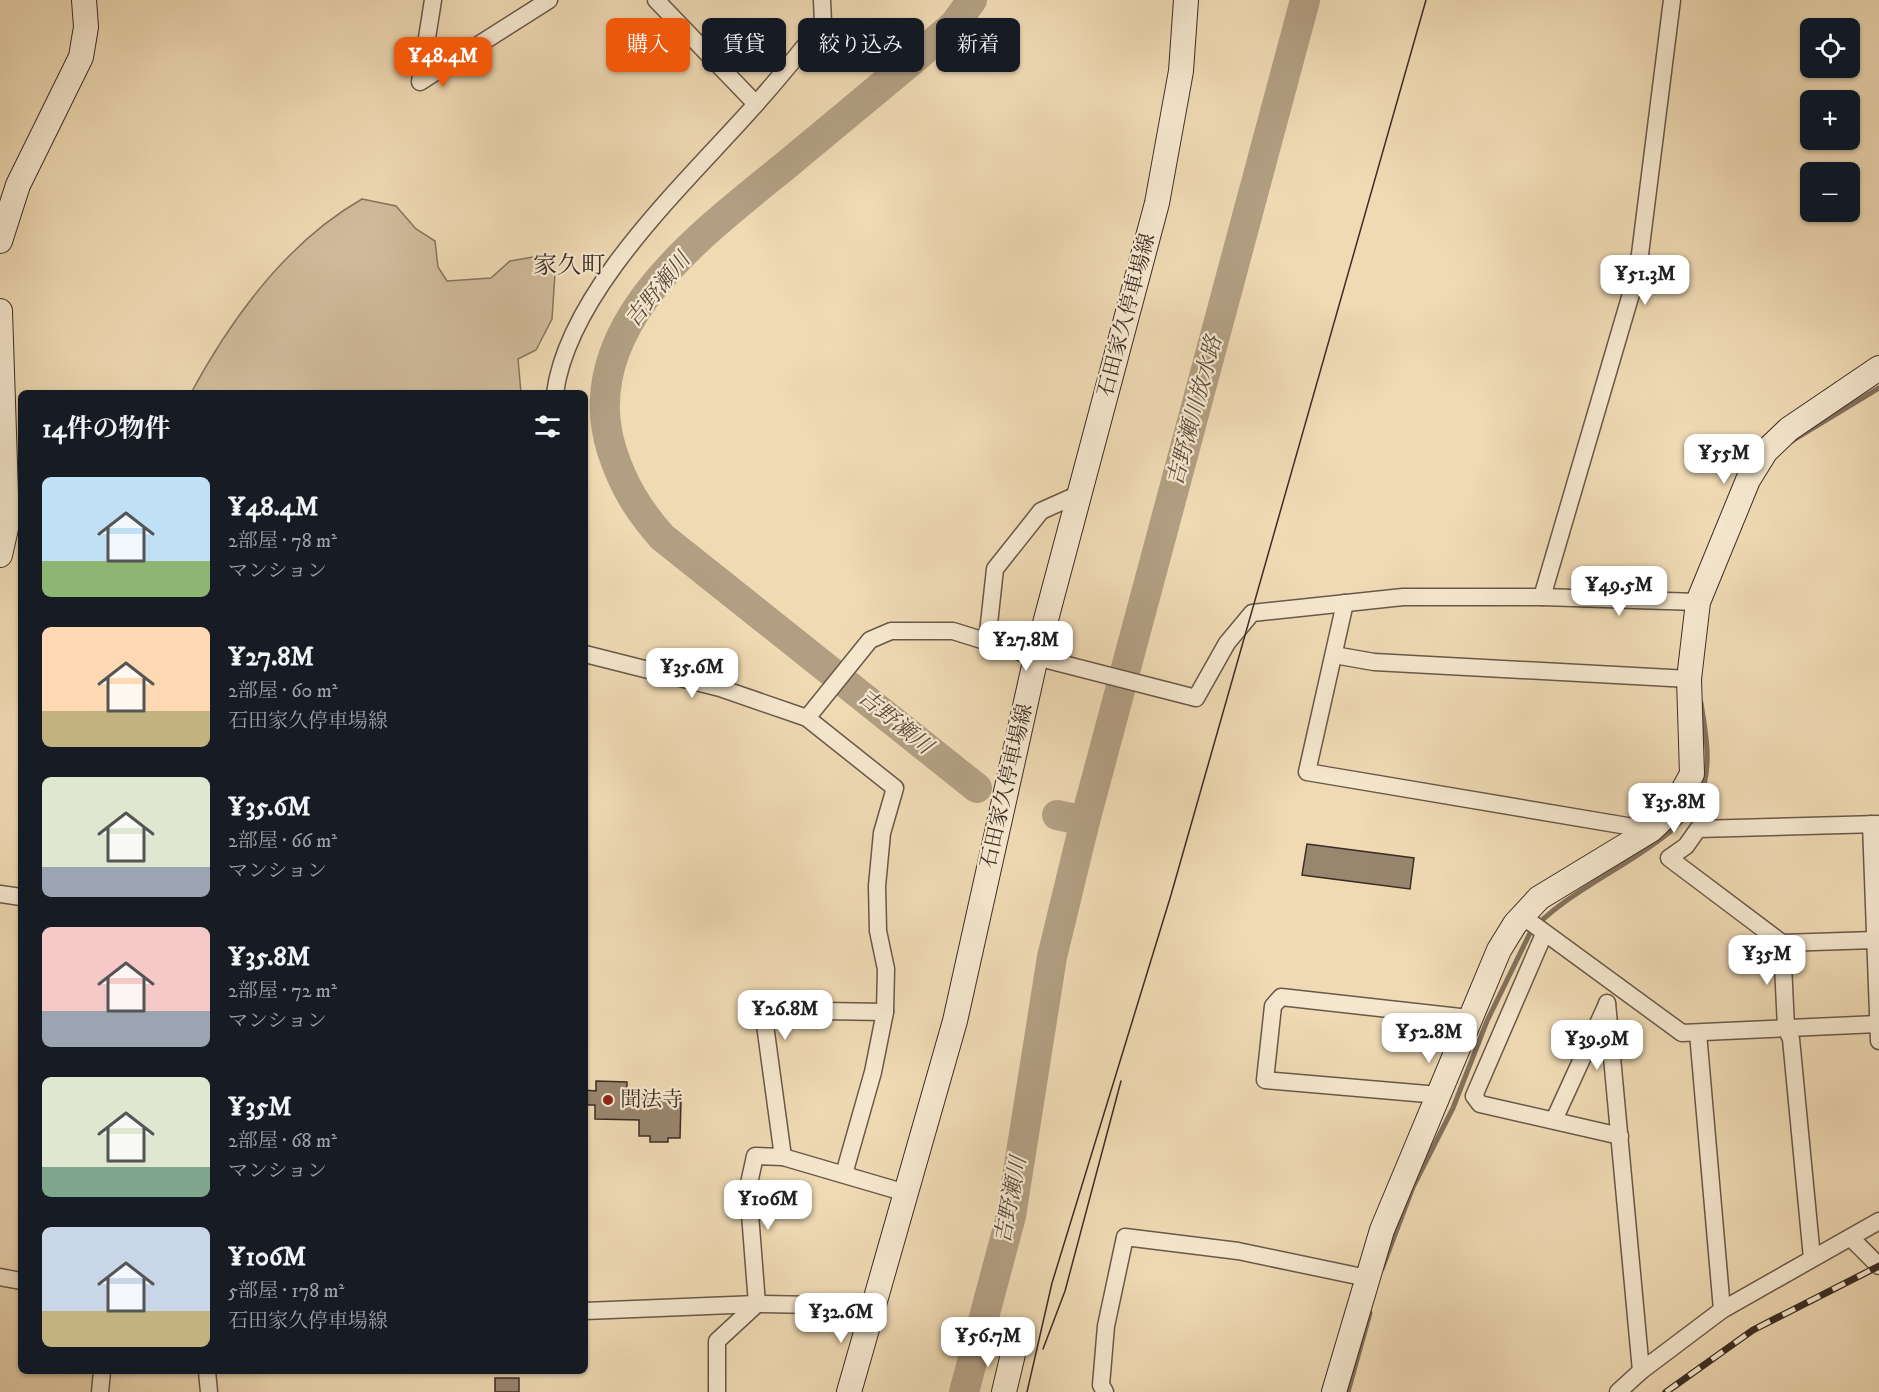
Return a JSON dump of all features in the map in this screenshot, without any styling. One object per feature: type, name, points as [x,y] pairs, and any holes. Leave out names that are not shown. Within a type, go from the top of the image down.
[{"type":"street","points":[[0,240],[18,185],[81,57],[86,27],[84,0]]},
{"type":"street","points":[[433,0],[420,82],[549,0]]},
{"type":"street","points":[[656,0],[756,104]]},
{"type":"street","points":[[555,390],[558,374],[569,341],[598,292],[653,216],[756,104],[823,23],[822,0]]},
{"type":"street","name":"石田家久停車場線","points":[[849,1392],[955,1020],[1036,657],[1157,203],[1181,71],[1186,0]]},
{"type":"street","points":[[1542,597],[1638,270],[1672,0]]},
{"type":"street","points":[[0,311],[14,527],[0,555]]},
{"type":"street","points":[[1620,1136],[1480,1104],[1474,1096],[1534,926],[1539,898],[1651,830],[1672,810],[1692,774],[1689,679],[1698,602],[1748,480],[1766,451],[1789,429],[1879,368]]},
{"type":"street","points":[[987,642],[995,569],[1041,511],[1079,494]]},
{"type":"street","points":[[807,718],[870,640],[891,631],[953,631],[1036,657],[1196,698],[1222,651],[1252,614],[1403,597],[1542,597],[1698,602]]},
{"type":"street","points":[[1345,603],[1307,772],[1651,830]]},
{"type":"street","points":[[588,655],[720,688],[807,718],[895,788],[882,833],[878,886],[878,931],[886,969],[885,1012],[873,1072],[844,1174]]},
{"type":"street","points":[[1334,655],[1374,662],[1689,679]]},
{"type":"street","points":[[1875,940],[1782,943],[1669,858],[1686,846],[1698,829],[1875,824],[1875,940],[1879,1041]]},
{"type":"street","points":[[0,894],[18,897]]},
{"type":"street","points":[[1534,926],[1682,1033],[1878,1024]]},
{"type":"street","points":[[1334,1392],[1382,1230],[1498,950],[1534,926]]},
{"type":"street","points":[[1782,943],[1786,1028],[1791,1038],[1812,1258]]},
{"type":"street","points":[[1554,1120],[1615,986]]},
{"type":"street","points":[[1439,1095],[1265,1080],[1273,1006],[1281,998],[1469,1018]]},
{"type":"street","points":[[1607,1003],[1641,1371]]},
{"type":"street","points":[[783,1157],[763,1010],[885,1012]]},
{"type":"street","points":[[1698,1033],[1722,1310]]},
{"type":"street","points":[[757,1304],[748,1188],[755,1156],[783,1157],[906,1193]]},
{"type":"street","points":[[1618,1392],[1641,1371],[1722,1310],[1879,1221]]},
{"type":"street","points":[[1105,1392],[1101,1385],[1106,1326],[1125,1237],[1238,1251],[1367,1278]]},
{"type":"street","points":[[1851,1238],[1879,1266]]},
{"type":"street","points":[[0,1277],[18,1280]]},
{"type":"street","points":[[717,1392],[717,1341],[757,1304]]},
{"type":"street","points":[[588,1311],[757,1304],[873,1306]]},
{"type":"street","points":[[1004,1392],[1013,1354]]},
{"type":"street","points":[[100,1392],[102,1374]]},
{"type":"street","points":[[207,1374],[209,1392]]},
{"type":"shaded area","points":[[362,199],[396,206],[416,229],[435,241],[438,267],[447,281],[491,278],[510,261],[533,257],[555,273],[552,319],[536,350],[518,359],[521,390],[193,390],[224,337],[264,284],[309,237]]},
{"type":"building","points":[[1307,844],[1414,858],[1410,889],[1302,875]]},
{"type":"building","points":[[596,1081],[627,1082],[627,1091],[645,1091],[645,1099],[681,1100],[680,1138],[668,1138],[668,1142],[650,1142],[650,1136],[639,1136],[639,1120],[595,1119],[595,1105],[588,1105],[588,1090],[596,1091]]},
{"type":"building","points":[[495,1378],[519,1378],[519,1392],[495,1392]]},
{"type":"waterway","name":"吉野瀬川","points":[[972,0],[954,25],[721,219],[654,285],[629,322],[611,362],[605,405],[612,451],[621,475],[639,507],[662,537],[977,788]]},
{"type":"waterway","name":"吉野瀬川放水路","points":[[1085,821],[1305,0]]},
{"type":"waterway","points":[[1790,442],[1879,388]]},
{"type":"waterway","points":[[1382,1269],[1413,1187],[1453,1108],[1487,1021],[1530,933],[1549,914],[1573,896],[1654,844],[1677,826],[1694,806],[1704,785],[1707,764],[1707,744],[1701,703]]},
{"type":"waterway","name":"吉野瀬川","points":[[964,1392],[1011,1216],[1052,957],[1085,821],[1057,815]]},
{"type":"waterway","points":[[1348,1392],[1370,1313]]},
{"type":"tram line","points":[[1027,1392],[1052,1283],[1171,895],[1426,0]]},
{"type":"tram line","points":[[1043,1349],[1065,1291],[1121,1081]]},
{"type":"railway","points":[[1666,1392],[1753,1330],[1879,1266]]},
{"type":"place","name":"聞法寺","points":[[608,1100]]},
{"type":"district","name":"家久町","points":[[569,266]]}]
